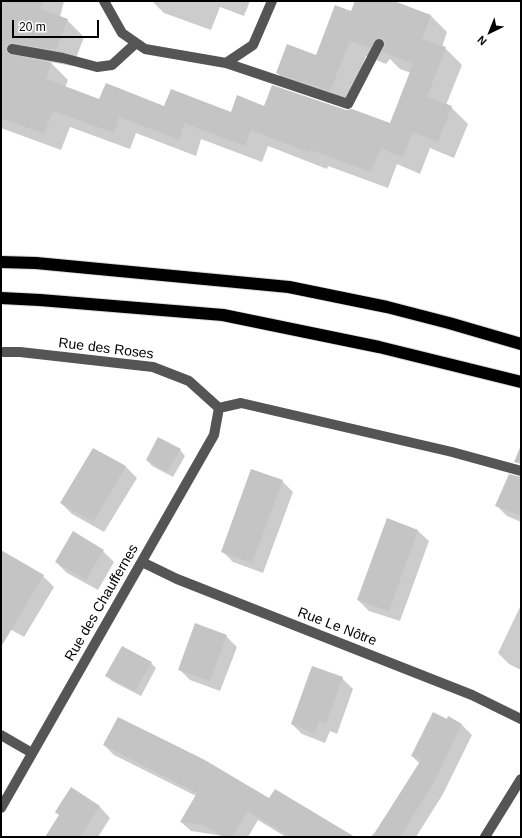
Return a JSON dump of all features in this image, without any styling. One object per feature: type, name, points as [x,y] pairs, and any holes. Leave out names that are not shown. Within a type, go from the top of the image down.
[{"type":"highway","points":[[1,262],[36,263],[289,287],[387,307],[521,344]]},
{"type":"highway","points":[[1,298],[223,315],[379,347],[521,382]]},
{"type":"street","points":[[104,1],[122,33],[145,49],[226,63],[348,104],[379,44]]},
{"type":"street","points":[[226,63],[253,45],[272,1]]},
{"type":"street","points":[[12,49],[63,58],[97,68],[112,65],[136,43]]},
{"type":"street","name":"Rue des Roses","points":[[1,352],[20,352],[153,367],[189,382],[218,408]]},
{"type":"street","points":[[218,408],[241,403],[452,452],[521,470]]},
{"type":"street","name":"Rue des Chauffernes","points":[[1,808],[214,435],[218,408]]},
{"type":"street","name":"Rue Le Nôtre","points":[[142,562],[178,579],[472,695],[521,719]]},
{"type":"street","points":[[1,735],[32,753]]},
{"type":"street","points":[[485,837],[521,779]]},
{"type":"building","points":[[1,1],[43,1],[41,9],[68,19],[56,50],[13,43],[7,45],[6,52],[11,55],[52,63],[46,79],[99,99],[106,83],[164,106],[171,89],[231,112],[237,95],[264,106],[272,85],[346,110],[352,109],[390,123],[413,64],[382,52],[385,44],[382,38],[375,39],[370,48],[350,41],[330,91],[276,73],[287,44],[316,55],[335,5],[351,11],[355,1],[394,1],[431,15],[422,39],[446,47],[427,97],[452,106],[438,142],[413,132],[403,158],[381,148],[371,172],[311,150],[310,153],[251,130],[245,146],[184,123],[180,140],[119,117],[114,133],[53,111],[44,134],[1,118]]},
{"type":"building","points":[[158,437],[181,449],[167,472],[146,460]]},
{"type":"building","points":[[521,445],[521,464],[514,462]]},
{"type":"building","points":[[93,448],[126,466],[93,522],[60,503]]},
{"type":"building","points":[[251,469],[283,480],[252,563],[221,552]]},
{"type":"building","points":[[509,474],[521,477],[521,516],[495,506]]},
{"type":"building","points":[[387,518],[418,530],[389,611],[357,600]]},
{"type":"building","points":[[73,531],[104,550],[86,580],[55,562]]},
{"type":"building","points":[[1,550],[44,575],[1,647]]},
{"type":"building","points":[[195,623],[227,635],[210,681],[178,670]]},
{"type":"building","points":[[122,646],[152,662],[135,691],[105,676]]},
{"type":"building","points":[[312,666],[343,677],[326,724],[319,721],[315,734],[291,724]]},
{"type":"building","points":[[433,712],[447,719],[448,716],[462,724],[433,784],[400,837],[372,837],[421,760],[411,756]]},
{"type":"building","points":[[118,717],[203,759],[269,798],[275,789],[355,837],[291,837],[248,811],[232,837],[223,837],[204,825],[180,822],[197,793],[103,745]]},
{"type":"building","points":[[71,787],[100,806],[80,837],[45,837],[59,815],[55,812]]}]
